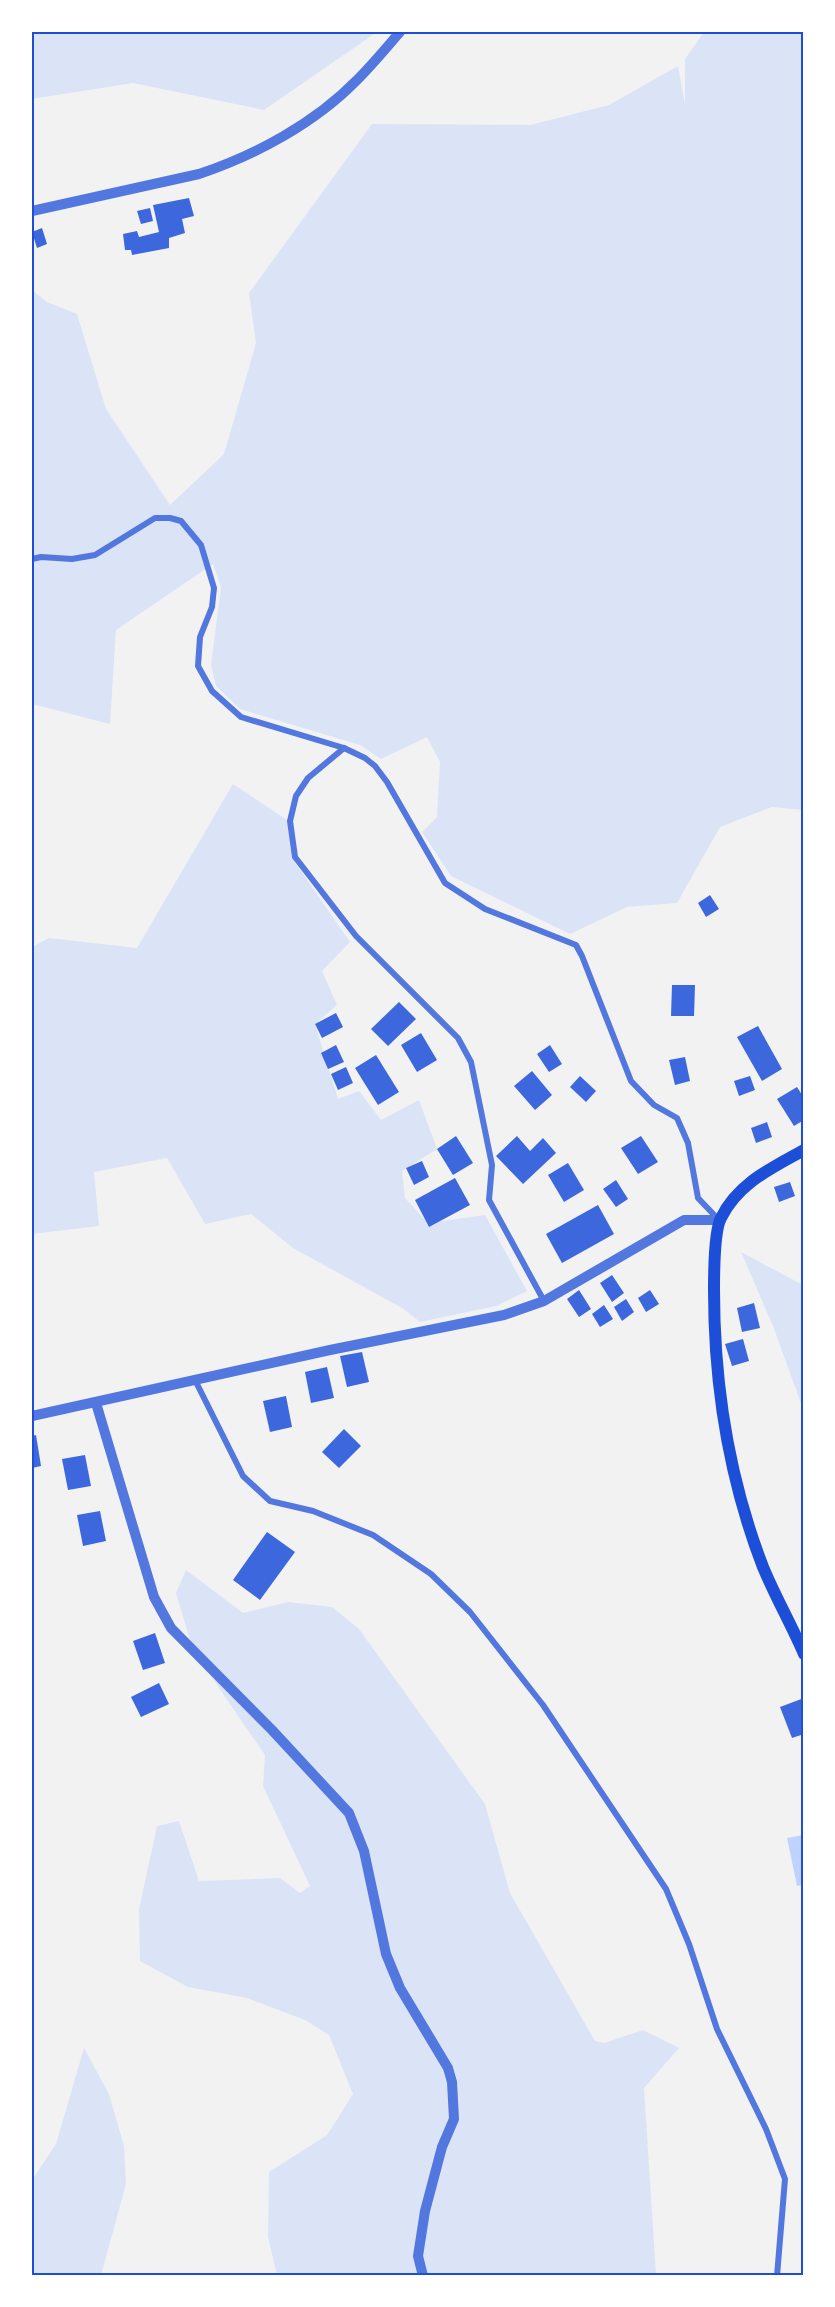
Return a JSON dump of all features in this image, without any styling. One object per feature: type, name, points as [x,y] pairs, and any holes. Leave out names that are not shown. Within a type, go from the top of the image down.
[{"type":"main road","points":[[804,1150],[747,1183],[731,1200],[719,1220],[714,1268],[714,1341],[720,1396],[741,1502],[764,1568],[804,1654]]},
{"type":"street","points":[[32,211],[199,174],[225,165],[297,128],[356,81],[400,32]]},
{"type":"street","points":[[32,559],[41,557],[72,559],[95,555],[155,518],[182,521],[201,545],[214,588],[212,607],[200,637],[198,666],[212,691],[241,717],[344,748],[365,758],[375,766],[387,782],[445,883],[486,909],[576,945],[631,1081],[654,1105],[677,1118],[688,1143],[698,1198],[719,1220]]},
{"type":"street","points":[[344,748],[308,778],[296,796],[290,821],[295,857],[356,936],[458,1038],[471,1062],[492,1164],[489,1200],[544,1301]]},
{"type":"street","points":[[32,1416],[504,1315],[544,1301],[684,1220],[719,1220]]},
{"type":"street","points":[[195,1380],[243,1476],[270,1501],[313,1510],[373,1535],[431,1574],[470,1612],[543,1705],[666,1889],[689,1944],[717,2029],[766,2129],[784,2179],[777,2276]]},
{"type":"street","points":[[96,1403],[154,1597],[171,1628],[349,1813],[364,1851],[386,1954],[400,1988],[448,2068],[452,2082],[454,2119],[442,2147],[425,2211],[418,2256],[423,2276]]},
{"type":"shaded area","points":[[32,32],[377,32],[264,110],[133,83],[32,99]]},
{"type":"shaded area","points":[[704,32],[803,32],[803,810],[772,807],[720,827],[677,903],[627,907],[570,934],[451,876],[422,832],[437,817],[440,762],[427,737],[381,759],[360,745],[240,709],[216,686],[211,665],[221,587],[213,564],[116,630],[110,724],[32,704],[32,290],[47,302],[77,314],[106,409],[170,505],[224,454],[256,343],[249,293],[372,124],[530,125],[609,105],[678,66],[685,104],[685,59]]},
{"type":"shaded area","points":[[233,784],[287,820],[292,858],[350,942],[322,971],[337,1005],[315,1024],[338,1099],[359,1091],[381,1120],[419,1100],[437,1149],[402,1171],[405,1198],[428,1223],[485,1215],[527,1291],[496,1306],[420,1322],[402,1308],[293,1248],[251,1214],[205,1224],[167,1158],[94,1172],[99,1226],[32,1234],[32,947],[49,938],[137,948]]},
{"type":"shaded area","points":[[741,1252],[803,1285],[803,1409],[773,1326]]},
{"type":"shaded area","points":[[186,1570],[243,1613],[288,1602],[332,1607],[359,1629],[485,1804],[510,1893],[595,2041],[604,2043],[643,2030],[679,2048],[644,2088],[656,2275],[277,2275],[268,2237],[269,2172],[327,2135],[353,2094],[329,2035],[305,2020],[247,1998],[188,1987],[140,1961],[139,1909],[157,1826],[179,1821],[199,1881],[280,1878],[300,1893],[310,1886],[263,1786],[265,1755],[193,1650],[176,1593]]},
{"type":"shaded area","points":[[84,2048],[109,2094],[124,2146],[126,2184],[101,2275],[32,2275],[32,2180],[56,2144]]},
{"type":"water","points":[[803,1835],[803,1885],[797,1886],[787,1838]]},
{"type":"building","points":[[189,198],[194,216],[182,219],[185,233],[169,238],[169,248],[132,255],[131,250],[125,250],[123,234],[137,231],[139,237],[159,232],[153,205]]},
{"type":"building","points":[[150,208],[153,221],[141,224],[137,211]]},
{"type":"building","points":[[42,228],[47,244],[37,248],[32,232]]},
{"type":"building","points":[[710,895],[719,909],[706,917],[698,903]]},
{"type":"building","points":[[672,985],[695,985],[694,1016],[671,1016]]},
{"type":"building","points":[[399,1002],[416,1019],[388,1046],[371,1029]]},
{"type":"building","points":[[336,1013],[343,1027],[322,1038],[315,1024]]},
{"type":"building","points":[[758,1026],[782,1069],[762,1081],[737,1037]]},
{"type":"building","points":[[421,1033],[437,1060],[417,1072],[401,1045]]},
{"type":"building","points":[[336,1045],[344,1062],[328,1069],[321,1053]]},
{"type":"building","points":[[550,1045],[562,1064],[549,1072],[537,1054]]},
{"type":"building","points":[[376,1055],[399,1092],[378,1105],[355,1068]]},
{"type":"building","points":[[685,1057],[690,1081],[675,1085],[669,1060]]},
{"type":"building","points":[[346,1067],[353,1083],[338,1090],[331,1074]]},
{"type":"building","points":[[532,1071],[552,1095],[535,1110],[514,1086]]},
{"type":"building","points":[[580,1076],[596,1091],[586,1102],[570,1087]]},
{"type":"building","points":[[750,1076],[755,1090],[739,1096],[734,1081]]},
{"type":"building","points":[[797,1087],[804,1098],[804,1120],[794,1126],[777,1099]]},
{"type":"building","points":[[767,1122],[772,1137],[756,1143],[751,1128]]},
{"type":"building","points":[[456,1136],[473,1163],[453,1175],[437,1149]]},
{"type":"building","points":[[517,1136],[530,1151],[543,1138],[556,1153],[523,1184],[496,1156]]},
{"type":"building","points":[[641,1136],[658,1162],[638,1174],[621,1148]]},
{"type":"building","points":[[422,1161],[429,1177],[414,1185],[406,1168]]},
{"type":"building","points":[[568,1163],[584,1190],[564,1202],[548,1175]]},
{"type":"building","points":[[455,1178],[470,1205],[429,1227],[415,1200]]},
{"type":"building","points":[[616,1180],[628,1199],[616,1207],[603,1189]]},
{"type":"building","points":[[790,1182],[795,1196],[779,1202],[774,1187]]},
{"type":"building","points":[[598,1205],[614,1234],[562,1263],[546,1234]]},
{"type":"building","points":[[612,1275],[624,1293],[612,1302],[600,1283]]},
{"type":"building","points":[[579,1290],[591,1309],[579,1317],[567,1299]]},
{"type":"building","points":[[650,1290],[659,1304],[646,1312],[638,1298]]},
{"type":"building","points":[[626,1299],[634,1312],[622,1321],[614,1307]]},
{"type":"building","points":[[754,1303],[760,1328],[742,1332],[737,1308]]},
{"type":"building","points":[[604,1305],[613,1319],[600,1327],[592,1314]]},
{"type":"building","points":[[743,1339],[749,1361],[732,1366],[725,1344]]},
{"type":"building","points":[[362,1352],[369,1382],[347,1387],[340,1356]]},
{"type":"building","points":[[327,1367],[334,1398],[311,1403],[305,1372]]},
{"type":"building","points":[[286,1396],[292,1427],[270,1432],[263,1401]]},
{"type":"building","points":[[344,1429],[361,1446],[339,1468],[322,1452]]},
{"type":"building","points":[[36,1435],[41,1466],[32,1468],[32,1436]]},
{"type":"building","points":[[85,1455],[91,1486],[68,1490],[62,1459]]},
{"type":"building","points":[[100,1511],[106,1541],[83,1546],[77,1515]]},
{"type":"building","points":[[267,1532],[295,1552],[260,1600],[233,1580]]},
{"type":"building","points":[[155,1633],[165,1663],[143,1670],[133,1641]]},
{"type":"building","points":[[159,1683],[169,1704],[141,1717],[131,1697]]},
{"type":"building","points":[[804,1698],[804,1734],[792,1738],[780,1707]]}]
